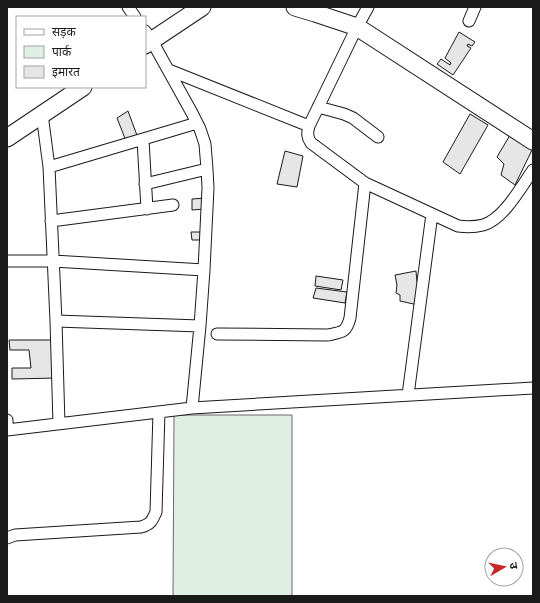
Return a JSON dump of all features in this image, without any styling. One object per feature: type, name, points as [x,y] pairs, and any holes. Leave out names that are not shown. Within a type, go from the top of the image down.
[{"type":"main road","points":[[147,39],[202,7]]},
{"type":"main road","points":[[294,7],[315,10],[357,27],[533,141]]},
{"type":"main road","points":[[7,138],[81,88]]},
{"type":"street","points":[[128,7],[134,16]]},
{"type":"street","points":[[368,7],[309,126],[307,133],[308,139],[311,143],[365,183],[458,226],[470,227],[483,225],[493,221],[505,210],[533,170]]},
{"type":"street","points":[[469,21],[475,7]]},
{"type":"street","points":[[147,39],[168,70],[192,113],[205,144],[208,188],[204,270],[192,408]]},
{"type":"street","points":[[168,70],[309,126]]},
{"type":"street","points":[[318,107],[353,118],[378,137]]},
{"type":"street","points":[[42,114],[48,167],[51,221],[59,424]]},
{"type":"street","points":[[48,167],[197,124]]},
{"type":"street","points":[[143,140],[147,209]]},
{"type":"street","points":[[145,184],[207,169]]},
{"type":"street","points":[[217,334],[328,335],[340,333],[347,328],[350,318],[365,183]]},
{"type":"street","points":[[51,221],[173,205]]},
{"type":"street","points":[[408,395],[432,214]]},
{"type":"street","points":[[7,261],[53,261],[204,270]]},
{"type":"street","points":[[56,321],[200,326]]},
{"type":"street","points":[[7,420],[7,430],[192,408],[533,388]]},
{"type":"street","points":[[7,538],[15,535],[141,527],[148,525],[156,512],[159,412]]},
{"type":"green space","points":[[174,415],[292,415],[292,596],[173,596]]},
{"type":"building","points":[[459,32],[475,42],[472,46],[468,44],[467,46],[471,48],[453,75],[437,64],[441,59],[450,65],[451,63],[445,58]]},
{"type":"building","points":[[128,111],[138,138],[126,141],[117,118]]},
{"type":"building","points":[[470,114],[488,125],[460,174],[443,162]]},
{"type":"building","points":[[510,135],[533,148],[515,185],[501,175],[504,164],[497,157]]},
{"type":"building","points":[[285,151],[303,156],[297,187],[277,184]]},
{"type":"building","points":[[206,198],[204,209],[192,210],[192,199]]},
{"type":"building","points":[[191,232],[204,232],[204,240],[192,240]]},
{"type":"building","points":[[416,271],[417,282],[420,285],[418,305],[400,301],[400,295],[396,293],[397,285],[395,275]]},
{"type":"building","points":[[316,276],[343,280],[341,290],[315,286]]},
{"type":"building","points":[[316,288],[347,292],[345,303],[313,298]]},
{"type":"building","points":[[9,340],[55,340],[56,378],[12,379],[12,368],[31,368],[29,350],[10,350]]}]
